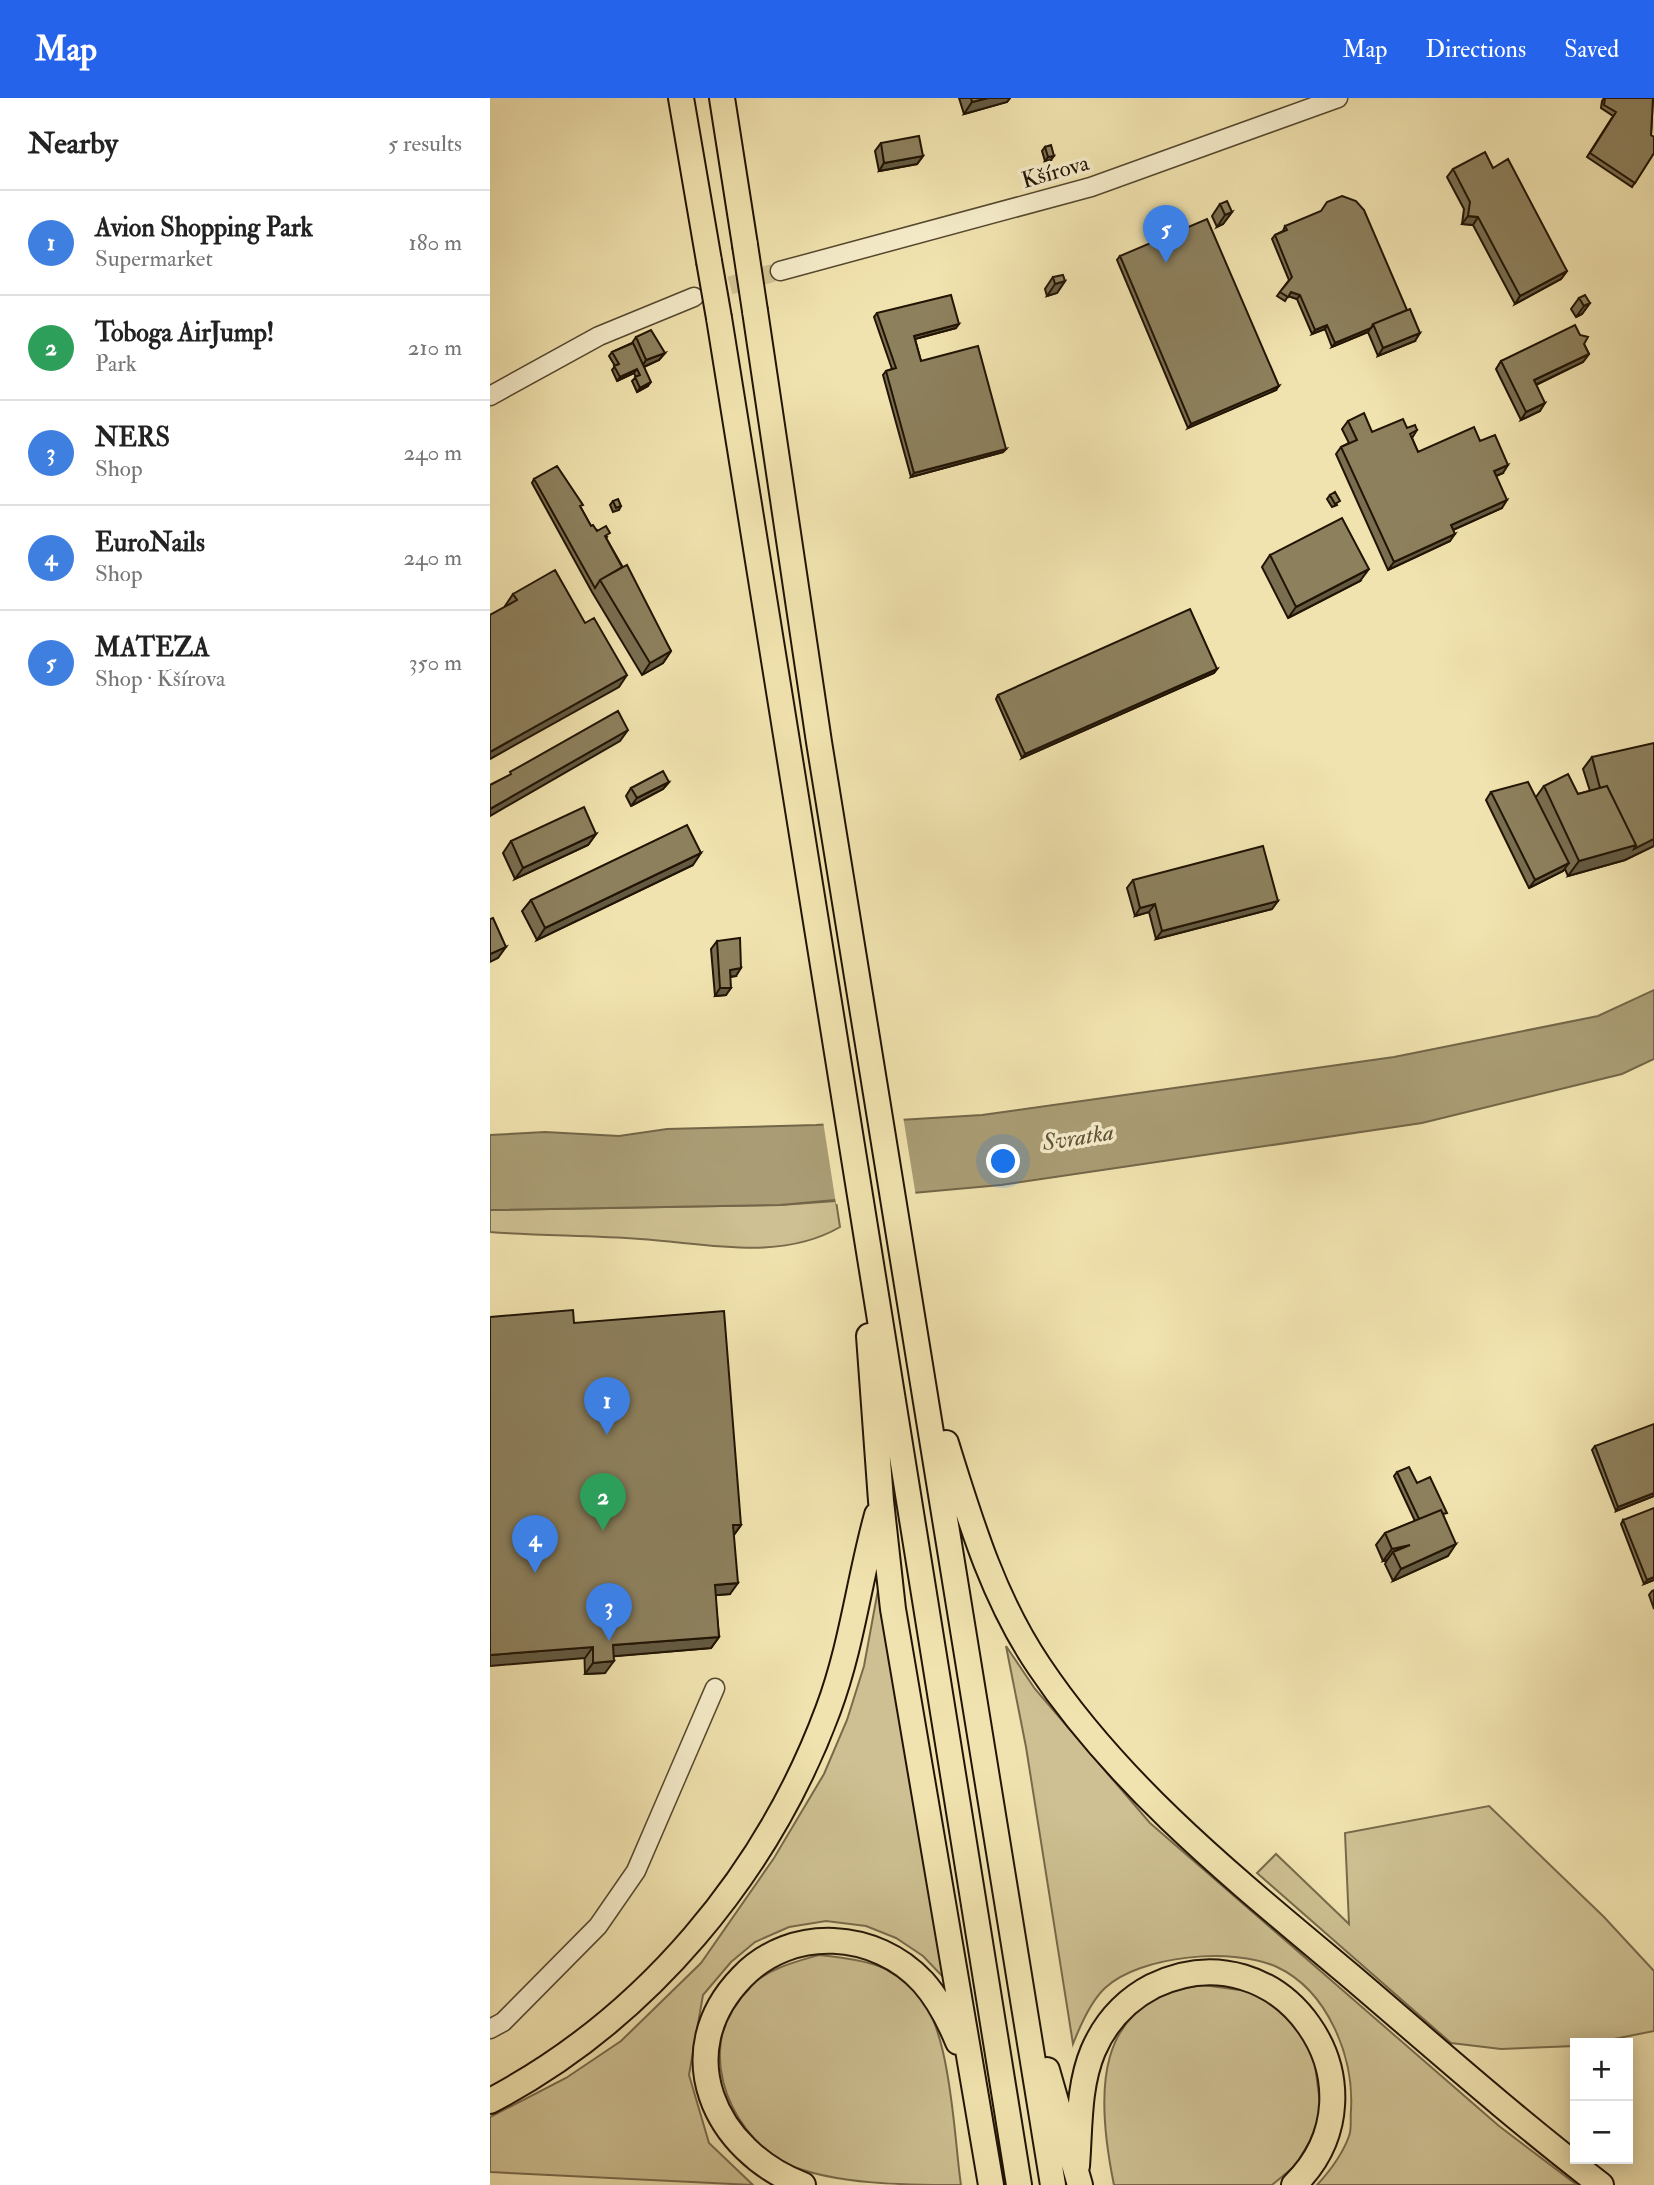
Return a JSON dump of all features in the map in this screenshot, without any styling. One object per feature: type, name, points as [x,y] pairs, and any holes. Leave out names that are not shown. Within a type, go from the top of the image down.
[{"type":"highway","points":[[681,98],[719,318],[1017,2173]]},
{"type":"highway","points":[[722,98],[858,981],[1051,2174]]},
{"type":"highway","points":[[870,1262],[869,1358],[893,1609],[991,2185]]},
{"type":"highway","points":[[920,1362],[972,1527],[1011,1619],[1038,1665],[1103,1752],[1156,1806],[1280,1917],[1601,2185]]},
{"type":"highway","points":[[490,2101],[574,2049],[640,1993],[700,1931],[752,1862],[795,1787],[828,1709],[853,1628],[868,1546],[881,1501]]},
{"type":"highway","points":[[803,2185],[768,2168],[742,2148],[721,2120],[708,2079],[710,2036],[722,2003],[743,1976],[771,1955],[804,1942],[838,1940],[872,1948],[899,1962],[922,1981],[942,2008],[974,2084]]},
{"type":"highway","points":[[1078,2176],[1084,2080],[1094,2048],[1111,2021],[1131,2000],[1161,1982],[1195,1974],[1226,1974],[1257,1981],[1287,2000],[1311,2027],[1325,2055],[1331,2085],[1328,2125],[1314,2160],[1294,2185]]},
{"type":"highway","points":[[1022,1989],[1078,2176]]},
{"type":"street","name":"Kšírova","points":[[780,271],[1091,187],[1338,98]]},
{"type":"street","points":[[490,397],[599,336],[694,296]]},
{"type":"street","points":[[490,2029],[503,2022],[598,1926],[636,1871],[715,1688]]},
{"type":"shaded area","points":[[836,1201],[840,1227],[817,1238],[768,1247],[742,1248],[621,1238],[490,1232],[490,1210],[780,1205]]},
{"type":"shaded area","points":[[880,1579],[944,1978],[923,1956],[896,1938],[866,1926],[826,1921],[789,1927],[755,1942],[731,1962],[703,1995],[689,2075],[709,2143],[753,2185],[490,2172],[490,2117],[566,2078],[621,2041],[701,1963],[774,1858],[824,1774],[847,1720],[864,1666]]},
{"type":"shaded area","points":[[1006,1646],[1035,1689],[1150,1823],[1499,2126],[1577,2185],[1317,2185],[1339,2156],[1350,2133],[1351,2090],[1348,2069],[1334,2028],[1324,2009],[1310,1992],[1295,1978],[1277,1967],[1259,1961],[1213,1956],[1163,1962],[1141,1968],[1105,1988],[1095,2000],[1073,2044],[1026,1747]]},
{"type":"shaded area","points":[[1489,1806],[1604,1917],[1654,1971],[1654,2031],[1619,2038],[1570,2038],[1570,2046],[1501,2049],[1451,2043],[1257,1873],[1276,1854],[1349,1924],[1345,1833]]},
{"type":"shaded area","points":[[819,1955],[853,1959],[886,1969],[906,1980],[921,1996],[933,2019],[942,2046],[961,2185],[849,2180],[806,2171],[787,2164],[765,2149],[746,2129],[732,2107],[723,2082],[720,2056],[723,2031],[733,2007],[751,1985],[766,1974]]},
{"type":"shaded area","points":[[1203,1985],[1254,1992],[1277,2003],[1300,2032],[1314,2057],[1321,2111],[1311,2139],[1296,2165],[1272,2185],[1114,2185],[1108,2152],[1105,2087],[1110,2057],[1121,2031],[1139,2010],[1166,1994]]},
{"type":"water","name":"Svratka","points":[[1654,990],[1654,1059],[1622,1074],[1422,1123],[1001,1185],[780,1205],[490,1210],[490,1135],[545,1132],[619,1136],[667,1129],[816,1125],[982,1115],[1394,1057],[1598,1016]]},
{"type":"pier","points":[[903,1116],[916,1197],[836,1204],[823,1121]]},
{"type":"building","points":[[971,98],[988,98],[972,102]]},
{"type":"building","points":[[1605,98],[1653,98],[1651,135],[1654,137],[1654,153],[1635,183],[1590,153],[1616,112],[1604,105]]},
{"type":"building","points":[[919,136],[923,156],[884,163],[881,143]]},
{"type":"building","points":[[1051,145],[1054,156],[1048,157],[1045,147]]},
{"type":"building","points":[[1485,152],[1493,168],[1508,159],[1567,271],[1520,296],[1478,217],[1468,216],[1470,202],[1453,169]]},
{"type":"building","points":[[1342,196],[1356,201],[1364,210],[1407,310],[1335,343],[1327,325],[1315,330],[1300,295],[1291,292],[1288,297],[1280,292],[1292,277],[1275,235],[1287,230],[1285,226],[1321,211],[1327,202]]},
{"type":"building","points":[[1227,201],[1232,212],[1225,215],[1220,204]]},
{"type":"building","points":[[1207,219],[1279,386],[1191,424],[1120,256]]},
{"type":"building","points":[[1063,275],[1065,281],[1055,284],[1053,277]]},
{"type":"building","points":[[951,295],[959,324],[914,336],[921,361],[978,346],[1006,449],[914,473],[886,371],[896,368],[877,313]]},
{"type":"building","points":[[1585,295],[1590,303],[1584,306],[1579,298]]},
{"type":"building","points":[[1410,309],[1420,333],[1383,348],[1373,324]]},
{"type":"building","points":[[1575,325],[1580,335],[1588,337],[1584,344],[1589,354],[1534,380],[1545,403],[1526,412],[1501,361]]},
{"type":"building","points":[[651,330],[665,353],[646,360],[636,337]]},
{"type":"building","points":[[633,343],[651,382],[640,388],[635,377],[640,375],[637,369],[620,377],[614,366],[619,364],[612,352]]},
{"type":"building","points":[[1364,413],[1372,432],[1403,419],[1407,428],[1415,425],[1417,430],[1410,434],[1418,452],[1474,427],[1480,441],[1495,435],[1508,465],[1494,471],[1507,500],[1451,525],[1455,534],[1394,562],[1341,447],[1357,440],[1348,421]]},
{"type":"building","points":[[557,466],[583,505],[580,506],[591,526],[597,531],[606,526],[610,533],[605,536],[622,567],[600,580],[595,588],[534,479]]},
{"type":"building","points":[[1335,492],[1340,501],[1335,504],[1330,495]]},
{"type":"building","points":[[618,499],[621,506],[616,508],[613,501]]},
{"type":"building","points":[[1342,518],[1369,569],[1296,607],[1270,555]]},
{"type":"building","points":[[627,565],[671,651],[650,663],[600,580]]},
{"type":"building","points":[[555,570],[585,623],[594,618],[627,675],[490,752],[490,615],[517,600],[513,594]]},
{"type":"building","points":[[1190,609],[1217,669],[1025,754],[998,695]]},
{"type":"building","points":[[618,711],[628,730],[490,809],[490,785]]},
{"type":"building","points":[[1654,743],[1654,839],[1634,849],[1636,845],[1607,786],[1600,788],[1592,757]]},
{"type":"building","points":[[663,771],[669,782],[637,798],[631,788]]},
{"type":"building","points":[[1568,774],[1578,794],[1607,786],[1636,845],[1579,861],[1544,786]]},
{"type":"building","points":[[1528,782],[1569,863],[1535,880],[1491,792]]},
{"type":"building","points":[[584,807],[596,834],[523,868],[511,841]]},
{"type":"building","points":[[687,825],[701,853],[545,928],[531,900]]},
{"type":"building","points":[[1263,846],[1278,901],[1162,931],[1155,904],[1140,908],[1133,880]]},
{"type":"building","points":[[493,918],[506,947],[490,954],[490,919]]},
{"type":"building","points":[[740,938],[741,968],[730,970],[731,988],[720,988],[717,941]]},
{"type":"building","points":[[573,1310],[574,1323],[724,1311],[741,1525],[733,1525],[738,1583],[715,1585],[719,1637],[613,1645],[614,1661],[593,1663],[593,1647],[490,1655],[490,1317]]},
{"type":"building","points":[[1654,1424],[1654,1493],[1618,1507],[1595,1446]]},
{"type":"building","points":[[1409,1467],[1417,1483],[1430,1477],[1447,1513],[1443,1514],[1441,1510],[1419,1519],[1397,1472]]},
{"type":"building","points":[[1654,1508],[1654,1577],[1647,1580],[1623,1520]]},
{"type":"building","points":[[1441,1510],[1456,1544],[1401,1569],[1393,1552],[1410,1545],[1392,1549],[1385,1533]]},
{"type":"tunnel","points":[[704,293],[780,271]]},
{"type":"place","name":"MATEZA","points":[[1166,263]]},
{"type":"place","name":"Avion Shopping Park","points":[[607,1435]]},
{"type":"place","name":"Toboga AirJump!","points":[[603,1531]]},
{"type":"place","name":"EuroNails","points":[[535,1573]]},
{"type":"place","name":"NERS","points":[[609,1641]]}]
